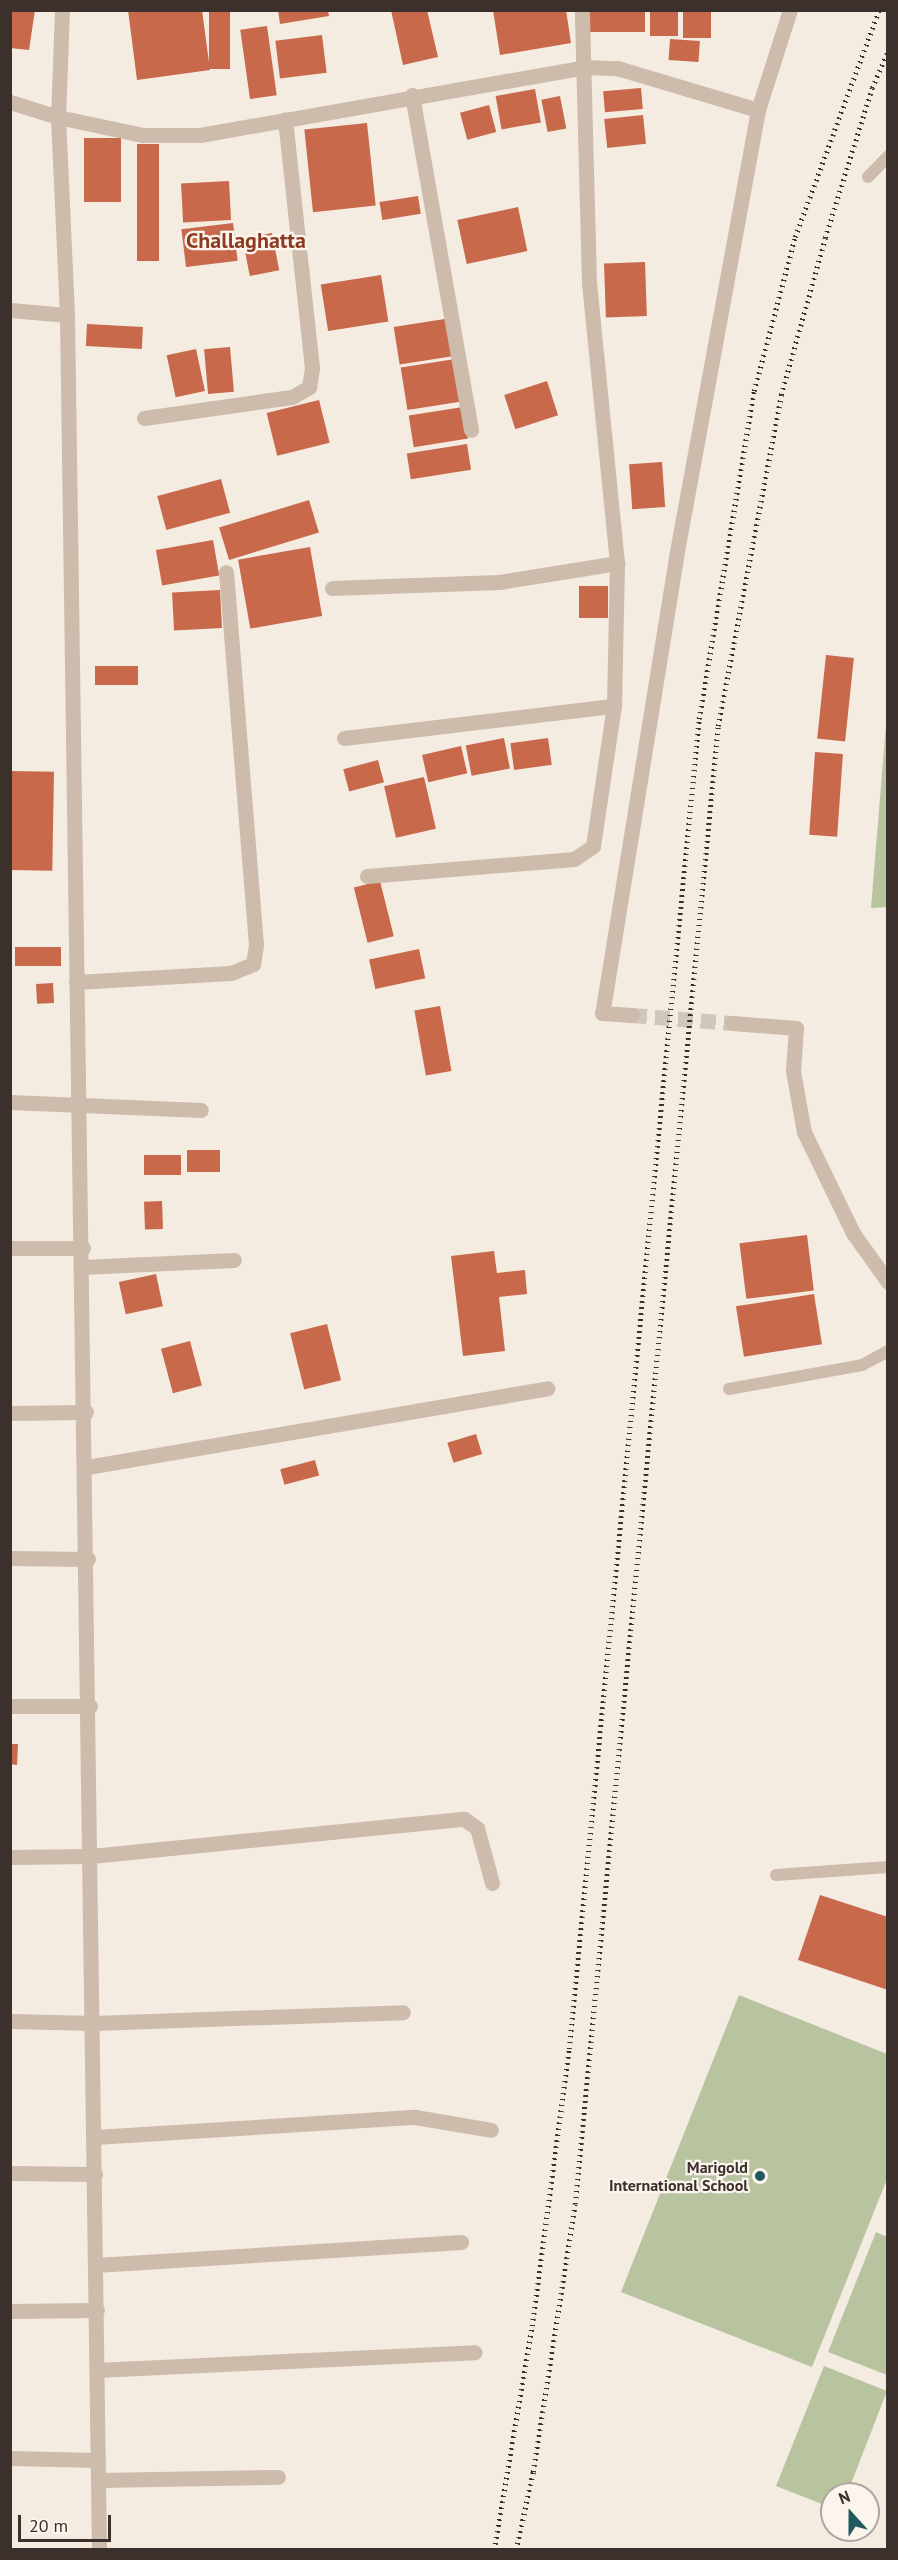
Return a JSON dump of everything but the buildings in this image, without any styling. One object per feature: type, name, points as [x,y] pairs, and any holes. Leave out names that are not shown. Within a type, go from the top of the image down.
[{"type":"street","points":[[62,10],[58,117],[67,315],[76,982],[81,1102],[99,2550]]},
{"type":"street","points":[[367,876],[574,859],[593,846],[614,706],[617,563],[589,283],[582,10]]},
{"type":"street","points":[[632,1015],[602,1013],[676,558],[758,110],[789,10]]},
{"type":"street","points":[[10,102],[58,117],[143,135],[174,136],[584,67],[617,68],[758,110]]},
{"type":"street","points":[[412,95],[471,430]]},
{"type":"street","points":[[144,418],[292,397],[309,387],[312,368],[285,118]]},
{"type":"street","points":[[10,310],[67,315]]},
{"type":"street","points":[[332,588],[499,582],[617,563]]},
{"type":"street","points":[[76,982],[231,973],[254,964],[256,945],[226,572]]},
{"type":"street","points":[[344,738],[614,706]]},
{"type":"street","points":[[732,1023],[796,1028],[793,1071],[804,1132],[853,1233],[888,1282]]},
{"type":"street","points":[[10,1102],[81,1102],[201,1110]]},
{"type":"street","points":[[10,1248],[83,1248]]},
{"type":"street","points":[[83,1267],[234,1260]]},
{"type":"street","points":[[87,1467],[547,1388]]},
{"type":"street","points":[[10,1413],[86,1413]]},
{"type":"street","points":[[10,1558],[88,1559]]},
{"type":"street","points":[[10,1706],[90,1706]]},
{"type":"street","points":[[10,1857],[91,1856],[464,1819],[477,1828],[492,1882]]},
{"type":"street","points":[[10,2021],[94,2023],[404,2012]]},
{"type":"street","points":[[95,2138],[415,2117],[491,2130]]},
{"type":"street","points":[[10,2173],[95,2174]]},
{"type":"street","points":[[96,2265],[461,2242]]},
{"type":"street","points":[[10,2312],[96,2310]]},
{"type":"street","points":[[97,2370],[476,2352]]},
{"type":"street","points":[[10,2458],[98,2460]]},
{"type":"street","points":[[99,2480],[278,2477]]},
{"type":"lane","points":[[868,177],[888,156]]},
{"type":"lane","points":[[729,1389],[862,1365],[888,1351]]},
{"type":"lane","points":[[776,1875],[888,1867]]},
{"type":"green space","points":[[887,713],[887,907],[871,908]]},
{"type":"green space","points":[[739,1995],[887,2054],[887,2179],[812,2367],[621,2292]]},
{"type":"green space","points":[[876,2232],[887,2237],[887,2375],[828,2352]]},
{"type":"green space","points":[[824,2366],[887,2391],[852,2482],[820,2482],[820,2503],[776,2486]]},
{"type":"tunnel","points":[[632,1015],[732,1023]]},
{"type":"railway","points":[[494,2550],[532,2326],[569,2049],[699,719],[754,391],[795,237],[879,10]]},
{"type":"railway","points":[[516,2550],[533,2472],[575,2204],[718,726],[781,395],[825,238],[872,88],[888,51]]},
{"type":"place","name":"Marigold International School","points":[[760,2176]]},
{"type":"district","name":"Challaghatta","points":[[246,241]]}]
